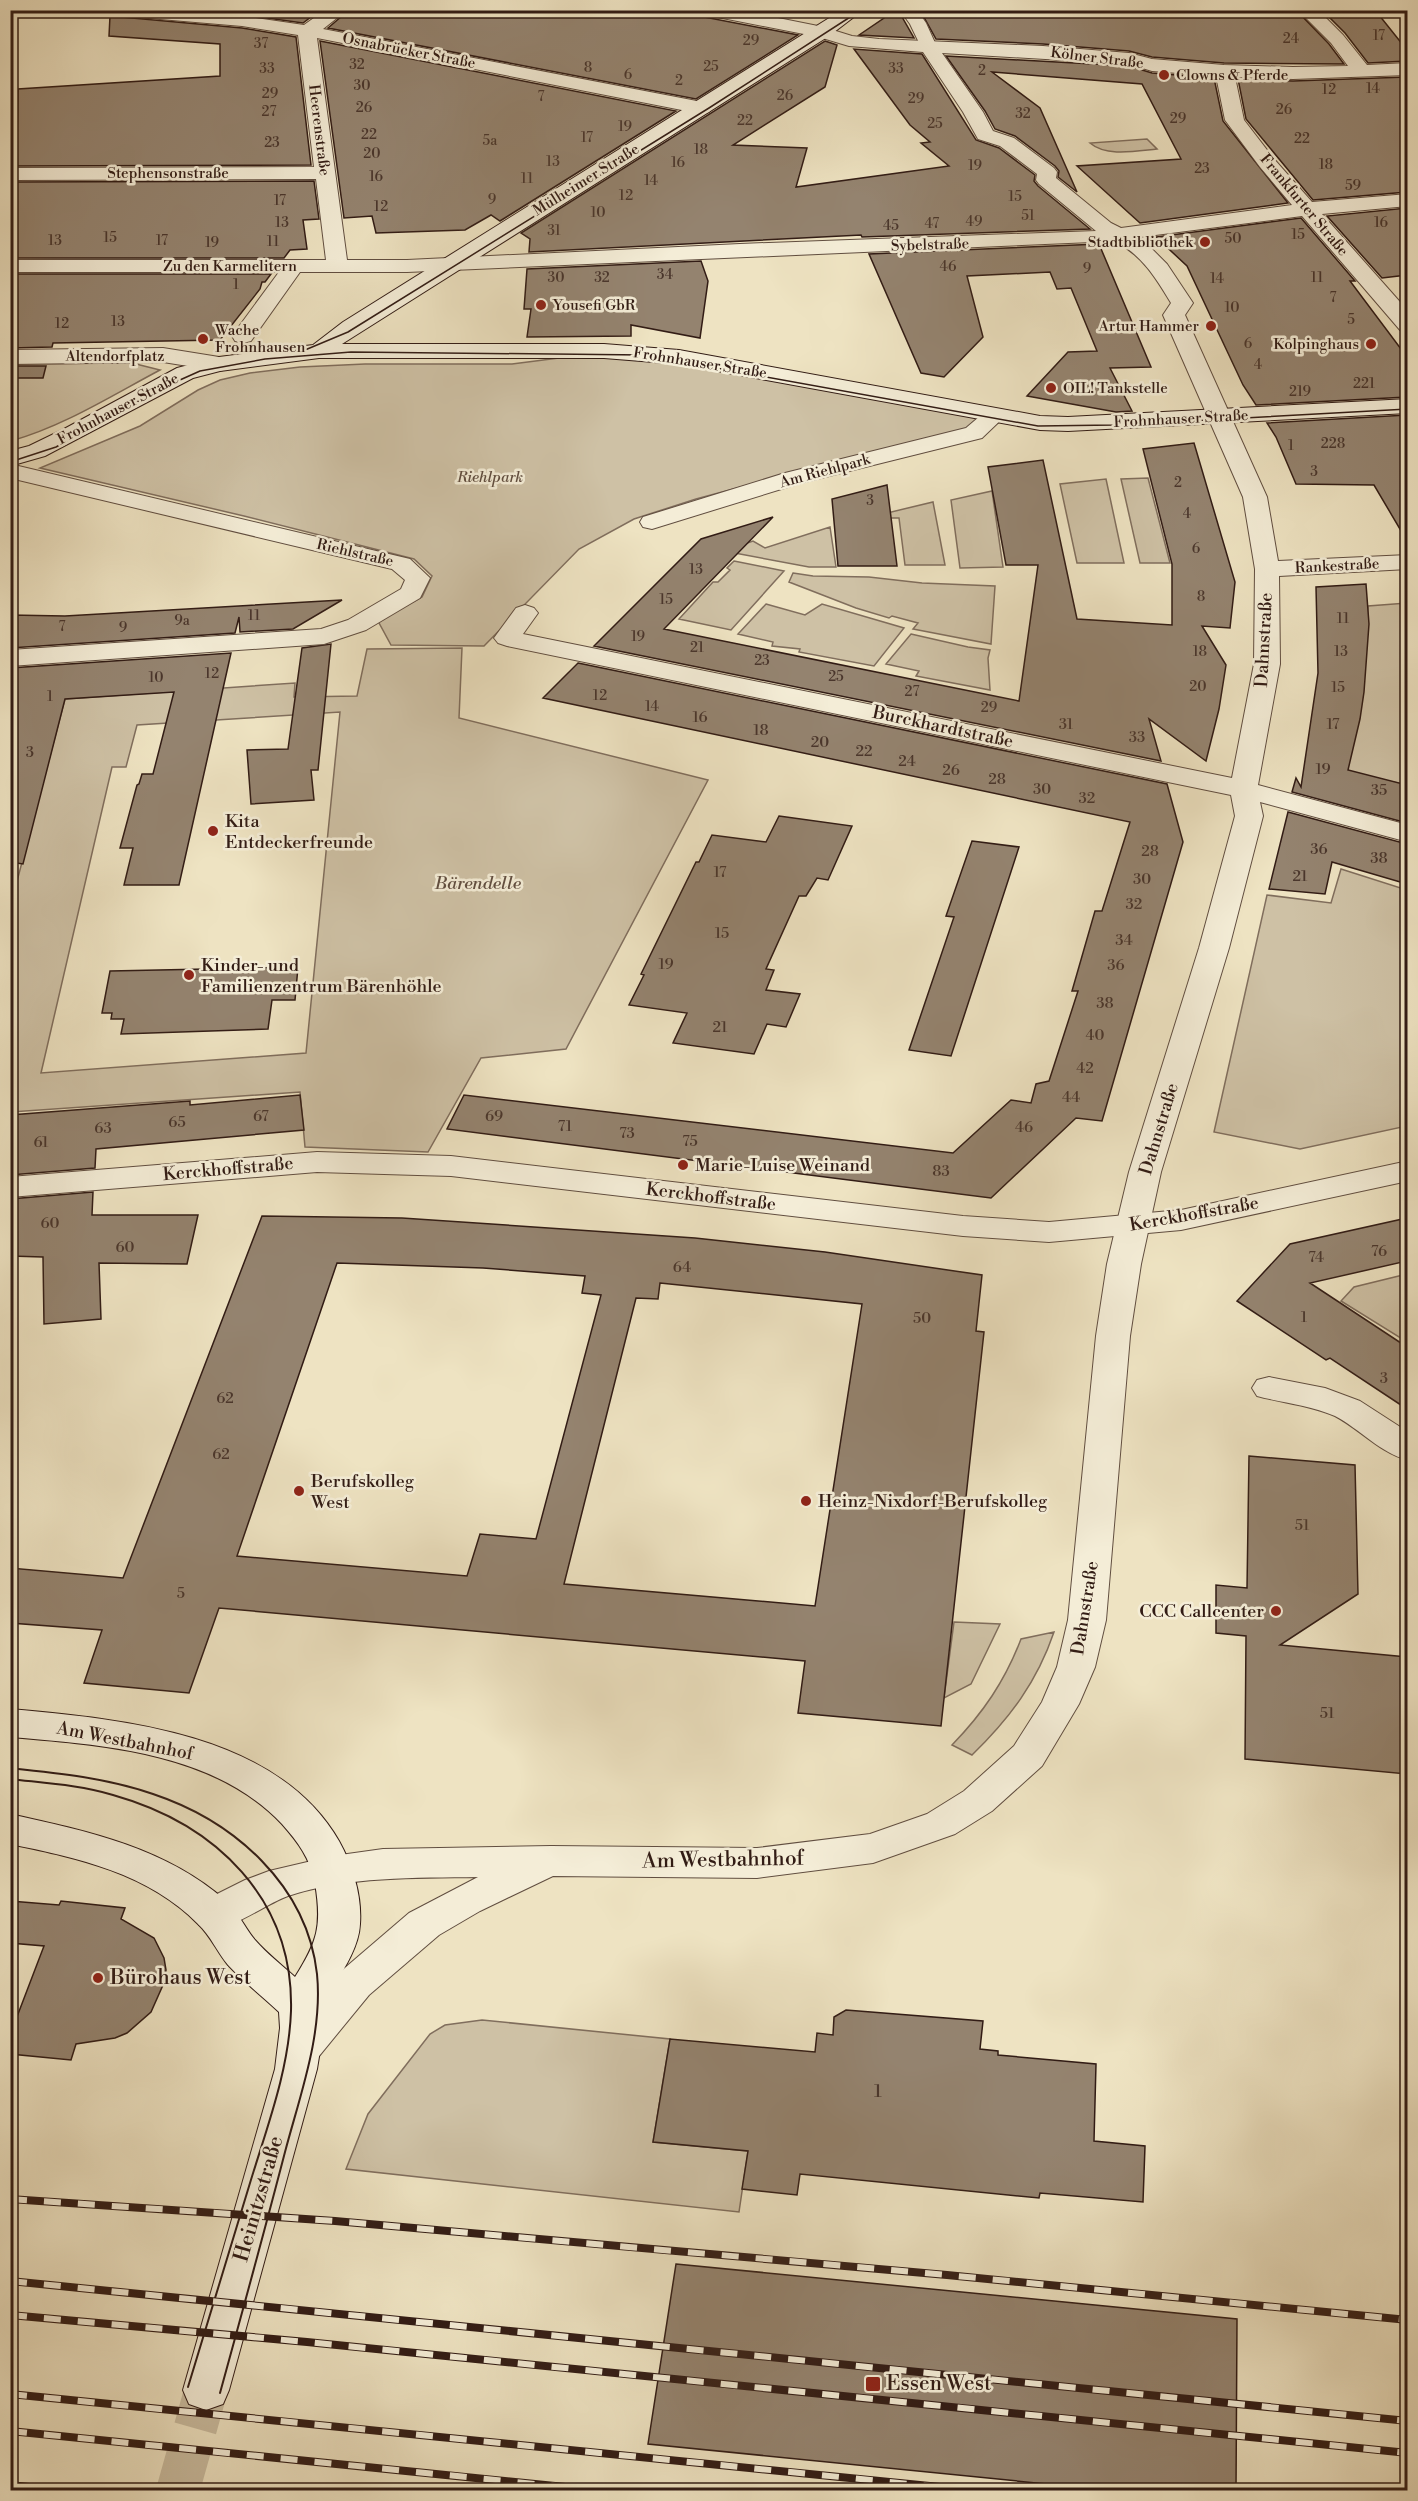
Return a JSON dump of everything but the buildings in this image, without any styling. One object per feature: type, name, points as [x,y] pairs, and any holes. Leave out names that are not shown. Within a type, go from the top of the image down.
[{"type":"street","name":"Osnabrücker Straße","points":[[113,10],[242,21],[306,31],[702,108]]},
{"type":"street","points":[[306,31],[338,10]]},
{"type":"street","name":"Kölner Straße","points":[[707,10],[823,32],[849,41],[1130,59],[1152,65],[1224,71],[1293,73],[1407,69]]},
{"type":"street","name":"Mülheimer Straße","points":[[319,351],[351,327],[823,32],[854,10]]},
{"type":"street","points":[[908,10],[918,23],[928,45],[973,112],[985,135],[1007,142],[1047,172],[1046,180],[1104,227],[1118,234]]},
{"type":"street","points":[[1307,10],[1337,39],[1362,71]]},
{"type":"street","name":"Heerenstraße","points":[[306,31],[337,266]]},
{"type":"street","name":"Frankfurter Straße","points":[[1224,71],[1235,120],[1267,163],[1407,325]]},
{"type":"street","name":"Stephensonstraße","points":[[10,174],[324,173]]},
{"type":"street","name":"Sybelstraße","points":[[450,264],[740,250],[965,243],[1118,234],[1306,209],[1407,200]]},
{"type":"street","name":"Dahnstraße","points":[[959,1814],[978,1801],[1028,1756],[1060,1704],[1076,1668],[1087,1620],[1113,1336],[1132,1226],[1155,1139],[1215,948],[1249,816],[1244,789],[1267,664],[1267,569],[1256,496],[1174,315],[1182,303],[1160,267],[1135,243],[1118,234]]},
{"type":"street","name":"Zu den Karmelitern","points":[[10,266],[407,266],[450,264]]},
{"type":"street","points":[[243,336],[294,266]]},
{"type":"street","points":[[1382,296],[1407,293]]},
{"type":"street","name":"Frohnhauser Straße","points":[[14,472],[37,451],[185,373],[219,364],[319,351],[644,353],[690,359],[994,416],[1068,424],[1407,406]]},
{"type":"street","name":"Altendorfplatz","points":[[10,357],[164,355],[219,364]]},
{"type":"street","name":"Am Riehlpark","points":[[652,522],[793,478],[974,433],[994,416]]},
{"type":"street","name":"Riehlstraße","points":[[10,658],[324,636],[357,625],[411,593],[418,578],[401,564],[14,472]]},
{"type":"street","name":"Rankestraße","points":[[1267,569],[1407,562]]},
{"type":"street","name":"Burckhardtstraße","points":[[525,613],[507,638],[1244,789],[1407,834]]},
{"type":"street","name":"Kerckhoffstraße","points":[[10,1188],[317,1162],[381,1162],[451,1166],[963,1226],[1049,1232],[1132,1226],[1231,1210],[1407,1171]]},
{"type":"street","points":[[1269,1388],[1313,1396],[1348,1409],[1407,1449]]},
{"type":"street","name":"Am Westbahnhof","points":[[10,1723],[115,1736],[177,1749],[212,1760],[274,1792],[302,1819],[333,1871],[339,1904],[338,1936],[300,2006]]},
{"type":"street","name":"Am Westbahnhof","points":[[214,1914],[259,1891],[283,1882],[333,1871],[383,1864],[551,1861],[757,1863],[863,1850],[894,1842],[941,1824],[959,1814]]},
{"type":"street","points":[[10,1829],[100,1848],[126,1857],[180,1886],[214,1914],[242,1952],[300,2006]]},
{"type":"street","name":"Am Westbahnhof","points":[[300,2049],[354,1984],[424,1924],[466,1900],[551,1861]]},
{"type":"street","name":"Heinitzstraße","points":[[206,2390],[296,2069],[300,2049],[300,2006]]},
{"type":"green space","points":[[1147,139],[1157,149],[1113,152],[1090,143]]},
{"type":"green space","name":"Riehlpark","points":[[606,352],[645,354],[955,411],[985,421],[962,431],[696,499],[634,519],[579,549],[484,646],[391,645],[378,621],[422,597],[432,576],[414,559],[40,468],[140,426],[198,390],[220,380],[250,373],[300,367],[365,364],[512,364]]},
{"type":"green space","points":[[132,363],[160,370],[69,419],[11,441],[11,364]]},
{"type":"green space","points":[[1148,478],[1170,563],[1140,563],[1121,479]]},
{"type":"green space","points":[[1106,479],[1124,563],[1077,563],[1060,484]]},
{"type":"green space","points":[[992,491],[1003,567],[960,568],[951,500]]},
{"type":"green space","points":[[933,502],[945,565],[905,565],[899,518],[888,518],[887,513]]},
{"type":"green space","points":[[830,527],[836,567],[809,567],[724,551],[753,541],[765,548]]},
{"type":"green space","points":[[734,561],[784,571],[731,630],[679,619],[713,582],[718,582],[730,570],[727,568]]},
{"type":"green space","points":[[793,573],[995,586],[991,644],[913,629],[918,623],[892,616],[889,618],[856,608],[789,582]]},
{"type":"green space","points":[[1407,603],[1407,785],[1346,772],[1361,708],[1368,606]]},
{"type":"green space","points":[[766,604],[805,615],[822,604],[904,628],[874,666],[799,652],[800,649],[772,646],[773,642],[738,634]]},
{"type":"green space","points":[[911,634],[990,650],[988,658],[990,690],[916,676],[919,671],[886,664]]},
{"type":"green space","name":"Bärendelle","points":[[462,648],[459,718],[708,780],[566,1049],[481,1058],[428,1152],[305,1147],[300,1092],[11,1112],[11,904],[65,699],[295,683],[294,697],[357,696],[367,649]],"holes":[[[340,712],[306,1053],[41,1073],[112,767],[126,767],[137,725]]]},
{"type":"green space","points":[[1341,869],[1407,890],[1407,1126],[1300,1149],[1214,1132],[1267,895],[1331,903]]},
{"type":"green space","points":[[1407,1274],[1407,1342],[1341,1301],[1354,1287]]},
{"type":"green space","points":[[954,1622],[1000,1624],[971,1684],[944,1698]]},
{"type":"green space","points":[[1054,1632],[1031,1683],[998,1727],[972,1755],[952,1745],[974,1721],[992,1696],[1008,1669],[1021,1639]]},
{"type":"green space","points":[[482,2020],[670,2039],[653,2142],[748,2151],[739,2212],[346,2169],[368,2114],[430,2034],[445,2025]]},
{"type":"tunnel","points":[[178,2490],[206,2390]]},
{"type":"tram line","points":[[305,350],[348,332],[709,108],[861,10]]},
{"type":"tram line","points":[[10,462],[56,447],[162,388],[200,371],[265,359],[351,352],[644,355],[1038,426],[1114,425],[1408,409]]},
{"type":"tram line","points":[[10,1768],[82,1777],[136,1788],[183,1806],[211,1821],[238,1839],[262,1861],[282,1885],[299,1912],[310,1942],[317,1974],[318,1997],[317,2019],[309,2064],[220,2393]]},
{"type":"tram line","points":[[10,1779],[88,1789],[113,1795],[150,1808],[185,1825],[215,1847],[242,1872],[263,1901],[279,1934],[288,1971],[291,2011],[282,2077],[188,2387]]},
{"type":"railway","points":[[10,2199],[335,2221],[947,2275],[1408,2320]]},
{"type":"railway","points":[[10,2281],[1408,2421]]},
{"type":"railway","points":[[10,2315],[307,2342],[1408,2453]]},
{"type":"railway","points":[[10,2394],[970,2490]]},
{"type":"railway","points":[[10,2431],[595,2490]]},
{"type":"railway","points":[[10,2485],[57,2490]]},
{"type":"place","name":"Clowns & Pferde","points":[[1164,75]]},
{"type":"place","name":"Stadtbibliothek","points":[[1205,242]]},
{"type":"place","name":"Yousefi GbR","points":[[541,305]]},
{"type":"place","name":"Artur Hammer","points":[[1211,326]]},
{"type":"place","name":"Wache Frohnhausen","points":[[203,339]]},
{"type":"place","name":"Kolpinghaus","points":[[1371,344]]},
{"type":"place","name":"OIL! Tankstelle","points":[[1051,388]]},
{"type":"place","name":"Kita Entdeckerfreunde","points":[[213,831]]},
{"type":"place","name":"Kinder- und Familienzentrum Bärenhöhle","points":[[189,975]]},
{"type":"place","name":"Marie-Luise Weinand","points":[[683,1165]]},
{"type":"place","name":"Berufskolleg West","points":[[299,1491]]},
{"type":"place","name":"Heinz-Nixdorf-Berufskolleg","points":[[806,1501]]},
{"type":"place","name":"CCC Callcenter","points":[[1276,1611]]},
{"type":"place","name":"Bürohaus West","points":[[98,1978]]},
{"type":"place","name":"Essen West","points":[[873,2384]]}]
